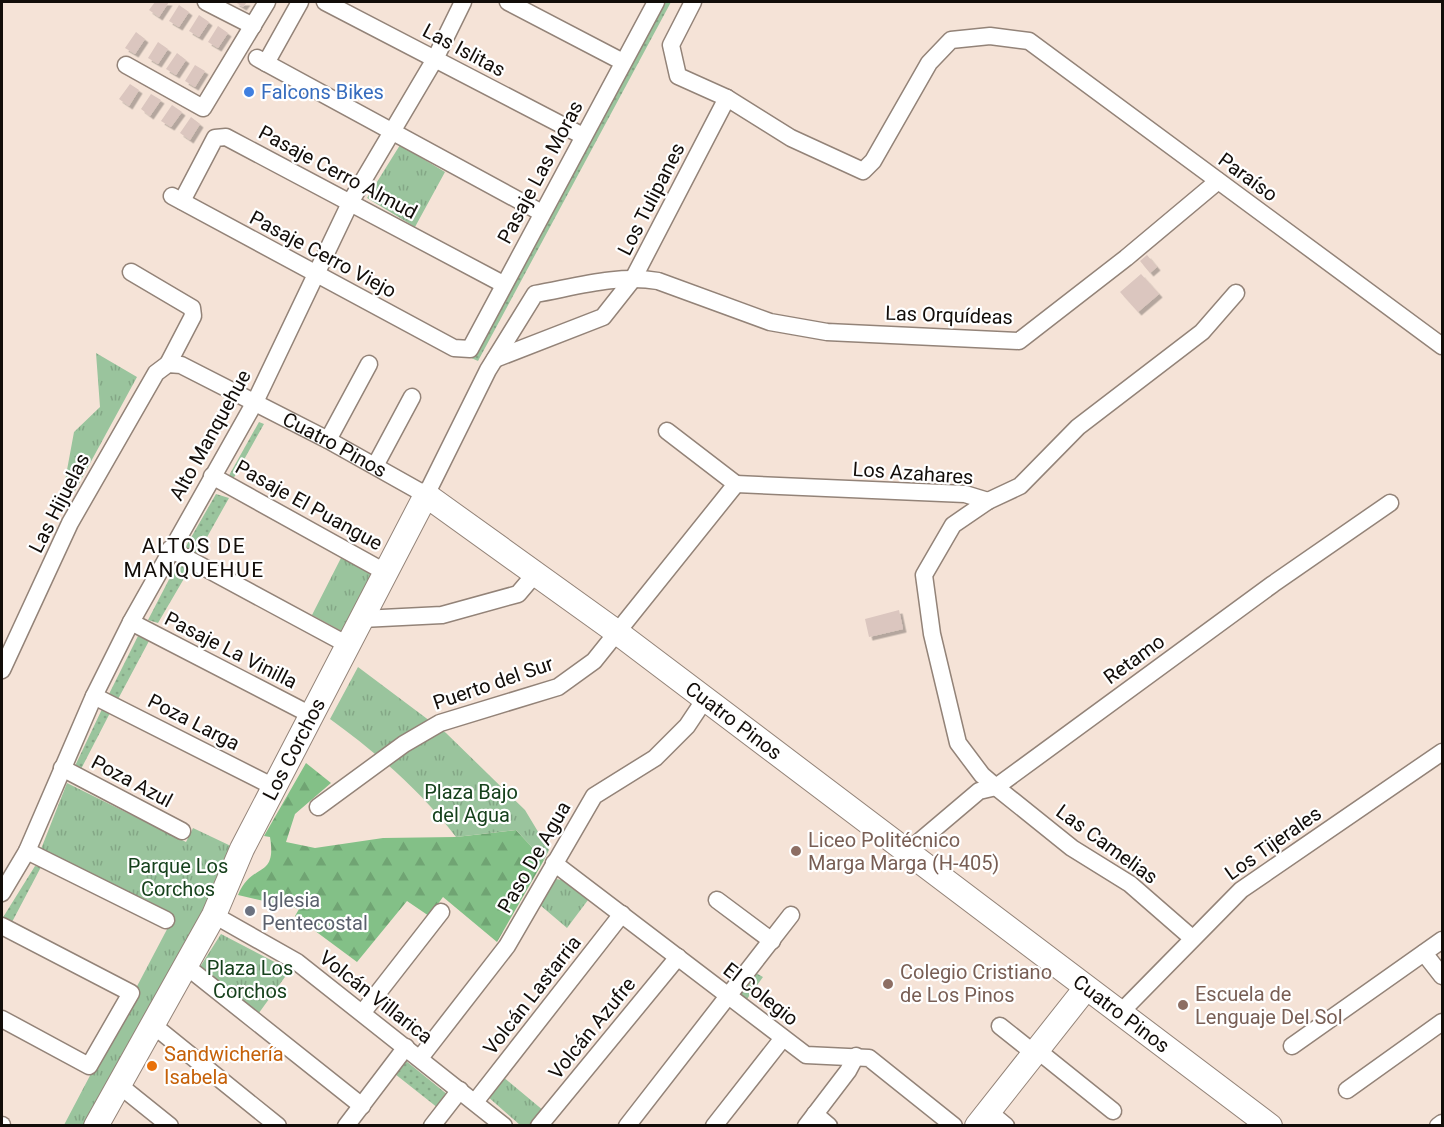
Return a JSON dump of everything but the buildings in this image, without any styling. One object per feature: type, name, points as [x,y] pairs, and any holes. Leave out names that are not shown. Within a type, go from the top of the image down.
[{"type":"street","points":[[206,2],[253,26]]},
{"type":"street","points":[[126,65],[202,108],[267,2]]},
{"type":"street","points":[[300,2],[262,61],[542,213]]},
{"type":"street","name":"Las Islitas","points":[[325,2],[583,136]]},
{"type":"street","name":"Alto Manquehue","points":[[2,893],[27,851],[94,696],[131,622],[170,549],[255,402],[351,201],[394,132],[435,59],[462,2]]},
{"type":"street","points":[[508,2],[623,62]]},
{"type":"street","name":"Pasaje Las Moras","points":[[454,348],[470,349],[656,2]]},
{"type":"street","points":[[693,2],[671,45],[678,76],[727,98]]},
{"type":"street","name":"Paraíso","points":[[727,98],[791,138],[863,171],[873,161],[929,63],[951,40],[990,36],[1029,41],[1443,346]]},
{"type":"street","name":"Los Tulipanes","points":[[491,365],[535,294],[633,279],[727,98]]},
{"type":"street","name":"Pasaje Cerro Almud","points":[[177,199],[215,138],[226,136],[503,284]]},
{"type":"street","name":"Las Orquídeas","points":[[633,279],[658,281],[770,322],[827,332],[1019,341],[1126,258],[1218,181]]},
{"type":"street","name":"Pasaje Cerro Viejo","points":[[177,199],[454,348]]},
{"type":"street","name":"Las Hijuelas","points":[[2,670],[70,523],[111,448],[156,373],[168,364],[193,316],[192,308],[131,272]]},
{"type":"street","points":[[491,365],[603,317],[633,279]]},
{"type":"street","name":"Los Azahares","points":[[736,484],[965,494],[988,501],[1020,486],[1078,427],[1202,332],[1236,293]]},
{"type":"street","name":"Cuatro Pinos","points":[[168,364],[181,365],[255,402],[426,495],[618,633],[1119,1014],[1270,1125]]},
{"type":"street","points":[[328,440],[369,364]]},
{"type":"street","name":"Los Corchos","points":[[96,1125],[214,915],[274,787],[491,365]]},
{"type":"street","points":[[375,466],[412,397]]},
{"type":"street","points":[[618,633],[736,484],[667,431]]},
{"type":"street","name":"Pasaje El Puangue","points":[[212,476],[385,572]]},
{"type":"street","name":"Las Camelias","points":[[988,501],[953,525],[924,575],[932,634],[958,743],[982,775],[996,787],[1072,848],[1130,884],[1192,938]]},
{"type":"street","name":"Retamo","points":[[907,852],[979,791],[996,787],[1390,502]]},
{"type":"street","points":[[170,549],[348,645]]},
{"type":"street","points":[[362,619],[442,615],[518,594],[535,574]]},
{"type":"street","name":"Pasaje La Vinilla","points":[[131,622],[311,715]]},
{"type":"street","name":"Puerto del Sur","points":[[318,807],[404,744],[440,723],[558,687],[594,661],[618,633]]},
{"type":"street","name":"Poza Larga","points":[[94,696],[274,787]]},
{"type":"street","name":"Paso De Agua","points":[[346,1125],[507,946],[594,796],[655,758],[687,726],[705,699]]},
{"type":"street","name":"Los Tijerales","points":[[1119,1014],[1241,890],[1443,752]]},
{"type":"street","name":"Poza Azul","points":[[62,768],[182,831]]},
{"type":"street","points":[[27,851],[166,920]]},
{"type":"street","name":"El Colegio","points":[[554,863],[806,1055],[869,1058],[954,1125]]},
{"type":"street","points":[[717,900],[772,941]]},
{"type":"street","points":[[363,1012],[441,912]]},
{"type":"street","name":"Volcán Lastarria","points":[[475,1102],[622,914]]},
{"type":"street","name":"Volcán Villarica","points":[[214,915],[297,962],[504,1125]]},
{"type":"street","points":[[627,1125],[791,915]]},
{"type":"street","points":[[2,926],[131,993],[89,1066],[2,1019]]},
{"type":"street","points":[[1292,1047],[1443,940]]},
{"type":"street","points":[[1424,953],[1443,976]]},
{"type":"street","name":"Volcán Azufre","points":[[539,1125],[678,957]]},
{"type":"street","points":[[186,966],[362,1106]]},
{"type":"street","points":[[990,1121],[1036,1052],[1086,988]]},
{"type":"street","points":[[1347,1090],[1443,1022]]},
{"type":"street","points":[[153,1025],[278,1125]]},
{"type":"street","points":[[1000,1026],[1113,1111]]},
{"type":"street","points":[[714,1125],[783,1038]]},
{"type":"street","points":[[829,1125],[811,1120],[848,1071],[856,1056]]},
{"type":"street","points":[[119,1085],[170,1125]]},
{"type":"street","points":[[432,1125],[460,1090]]},
{"type":"street","points":[[1438,1125],[1443,1123]]},
{"type":"green space","points":[[661,2],[671,2],[478,361],[469,357]]},
{"type":"green space","points":[[400,145],[445,172],[415,227],[367,198]]},
{"type":"green space","points":[[96,353],[137,377],[70,500],[62,497],[74,432],[100,407]]},
{"type":"green space","points":[[259,422],[264,424],[232,481],[227,479]]},
{"type":"green space","points":[[216,494],[229,498],[197,555],[185,548]]},
{"type":"green space","points":[[342,556],[374,572],[343,632],[312,615]]},
{"type":"green space","points":[[177,564],[189,570],[158,623],[148,620]]},
{"type":"green space","points":[[138,636],[149,641],[117,701],[108,696]]},
{"type":"green space","name":"Plaza Bajo del Agua","points":[[358,667],[446,733],[525,810],[549,850],[544,860],[516,830],[456,837],[398,774],[330,719]]},
{"type":"green space","points":[[103,707],[111,711],[80,771],[74,768]]},
{"type":"green space","points":[[306,763],[331,783],[295,814],[286,842],[315,848],[383,838],[456,837],[516,830],[544,860],[497,942],[443,897],[429,916],[407,901],[357,962],[295,916],[299,909],[238,895],[250,878],[267,865],[271,850],[270,837],[264,836]]},
{"type":"green space","name":"Parque Los Corchos","points":[[67,783],[186,842],[193,828],[233,847],[206,909],[84,1125],[64,1125],[174,916],[41,849]]},
{"type":"green space","points":[[35,866],[41,867],[12,922],[6,924],[2,919]]},
{"type":"green space","points":[[556,879],[562,880],[588,900],[567,928],[540,905]]},
{"type":"green space","name":"Plaza Los Corchos","points":[[221,934],[290,970],[256,1017],[198,970]]},
{"type":"green space","points":[[754,972],[763,977],[747,999],[739,993]]},
{"type":"green space","points":[[406,1061],[448,1095],[438,1108],[395,1074]]},
{"type":"green space","points":[[502,1076],[544,1111],[533,1125],[520,1125],[487,1096]]},
{"type":"place","name":"Falcons Bikes","points":[[249,92]]},
{"type":"place","name":"Liceo Politécnico Marga Marga (H-405)","points":[[796,851]]},
{"type":"place","name":"Iglesia Pentecostal","points":[[250,911]]},
{"type":"place","name":"Colegio Cristiano de Los Pinos","points":[[888,984]]},
{"type":"place","name":"Escuela de Lenguaje Del Sol","points":[[1183,1005]]},
{"type":"place","name":"Sandwichería Isabela","points":[[152,1066]]},
{"type":"district","name":"ALTOS DE MANQUEHUE","points":[[194,558]]}]
